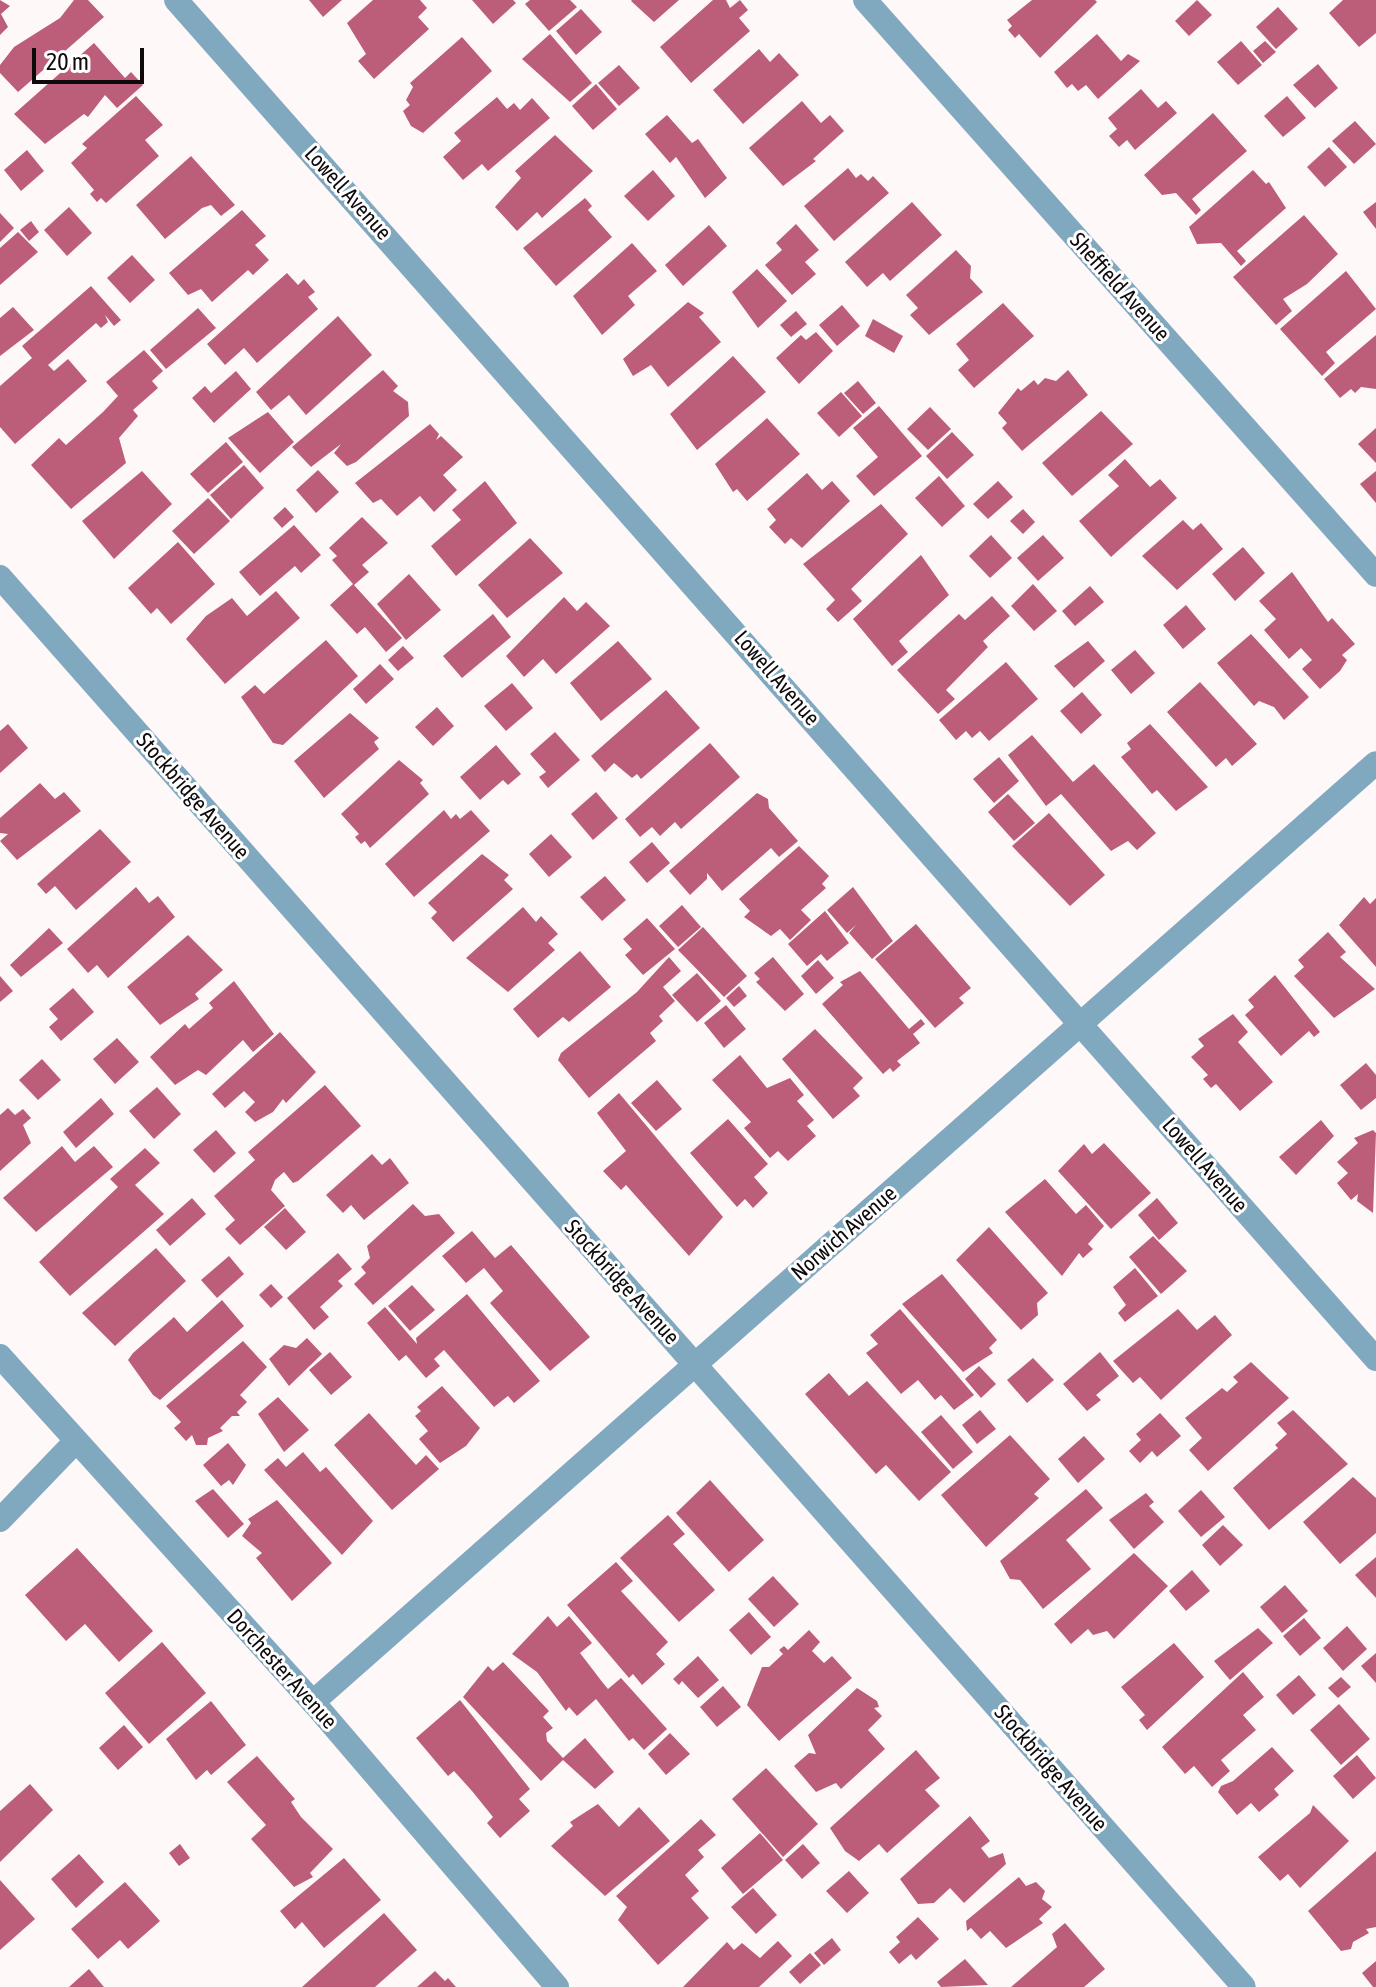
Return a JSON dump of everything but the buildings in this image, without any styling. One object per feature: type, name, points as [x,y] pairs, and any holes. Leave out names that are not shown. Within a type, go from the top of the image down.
[{"type":"street","name":"Lowell Avenue","points":[[176,0],[1376,1359]]},
{"type":"street","name":"Sheffield Avenue","points":[[865,0],[1376,575]]},
{"type":"street","name":"Stockbridge Avenue","points":[[0,577],[1244,1987]]},
{"type":"street","name":"Norwich Avenue","points":[[313,1702],[697,1366],[1376,763]]},
{"type":"street","name":"Dorchester Avenue","points":[[0,1356],[313,1702],[557,1987]]},
{"type":"street","points":[[0,1520],[75,1442]]}]
